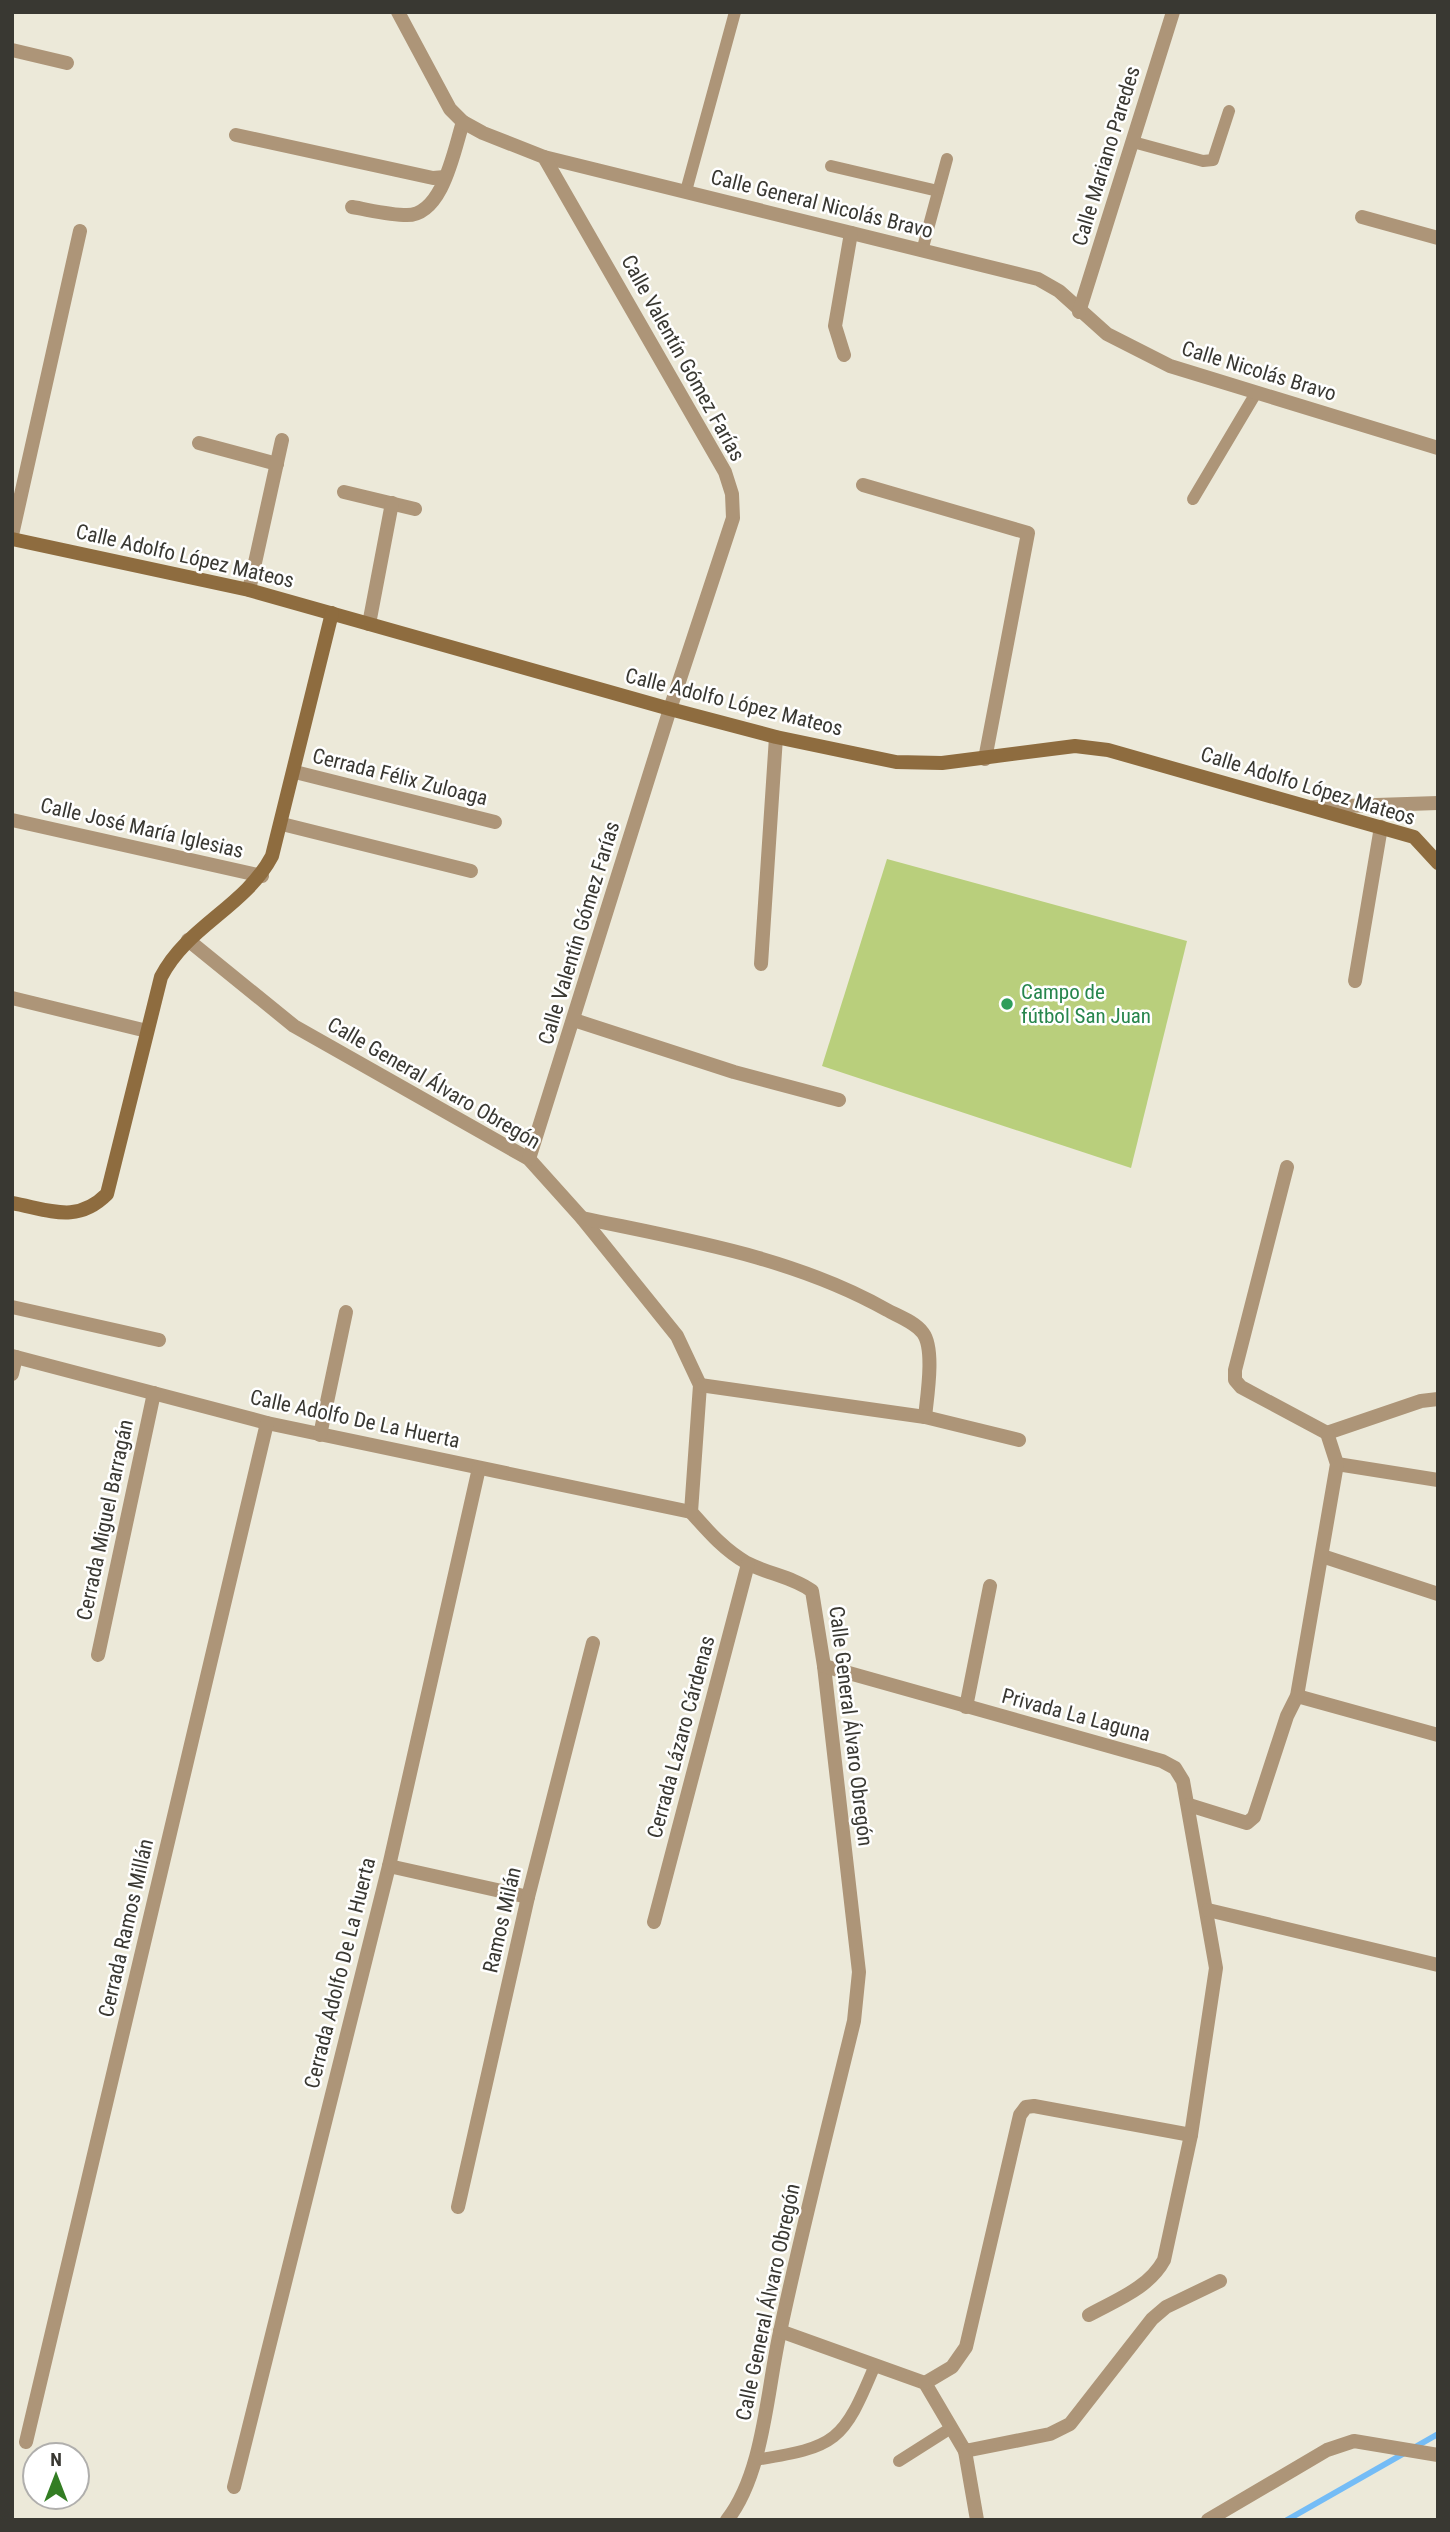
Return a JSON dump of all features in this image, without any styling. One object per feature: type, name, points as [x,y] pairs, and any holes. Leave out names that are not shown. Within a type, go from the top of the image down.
[{"type":"main road","name":"Calle Adolfo López Mateos","points":[[12,537],[249,590],[670,709],[776,737],[896,762],[985,760],[1075,746],[1108,750],[1414,837],[1438,863]]},
{"type":"main road","points":[[12,1203],[71,1214],[92,1209],[107,1194],[161,977],[172,956],[188,940],[242,897],[262,876],[272,856],[295,772],[332,613]]},
{"type":"street","points":[[398,12],[450,109],[463,122],[544,157]]},
{"type":"street","name":"Calle Mariano Paredes","points":[[1079,312],[1173,12]]},
{"type":"street","points":[[12,50],[67,63]]},
{"type":"street","points":[[352,207],[408,216],[424,212],[440,192],[463,122]]},
{"type":"street","points":[[236,135],[433,178],[445,177]]},
{"type":"street","name":"Calle General Nicolás Bravo","points":[[544,157],[1038,279],[1059,290],[1079,312]]},
{"type":"street","name":"Calle Valentín Gómez Farías","points":[[530,1159],[670,709],[733,518],[732,494],[725,472],[544,157]]},
{"type":"street","points":[[1362,217],[1438,237]]},
{"type":"street","points":[[12,537],[80,231]]},
{"type":"street","points":[[844,355],[835,326],[851,233]]},
{"type":"street","name":"Calle Nicolás Bravo","points":[[1079,312],[1107,334],[1170,366],[1438,448]]},
{"type":"street","points":[[249,590],[282,440]]},
{"type":"street","points":[[199,443],[277,464]]},
{"type":"street","points":[[863,485],[1028,533],[985,760]]},
{"type":"street","points":[[344,492],[415,509]]},
{"type":"street","points":[[369,624],[392,503]]},
{"type":"street","points":[[761,964],[776,737]]},
{"type":"street","name":"Cerrada Félix Zuloaga","points":[[295,772],[495,822]]},
{"type":"street","points":[[1310,807],[1438,803]]},
{"type":"street","name":"Calle José María Iglesias","points":[[12,820],[262,876]]},
{"type":"street","points":[[282,824],[471,871]]},
{"type":"street","points":[[1355,981],[1381,827]]},
{"type":"street","name":"Calle General Álvaro Obregón","points":[[188,940],[295,1026],[530,1159],[582,1218],[677,1336],[701,1385]]},
{"type":"street","points":[[12,998],[147,1031]]},
{"type":"street","points":[[574,1020],[734,1072],[839,1100]]},
{"type":"street","points":[[1189,1805],[1252,1822],[1287,1717],[1297,1696],[1337,1464],[1326,1433],[1241,1387],[1236,1380],[1235,1370],[1287,1167]]},
{"type":"street","points":[[582,1218],[738,1250],[845,1286],[910,1323],[923,1332],[929,1345],[925,1417]]},
{"type":"street","points":[[12,1307],[159,1340]]},
{"type":"street","points":[[320,1434],[346,1312]]},
{"type":"street","points":[[12,1374],[14,1357]]},
{"type":"street","name":"Calle Adolfo De La Huerta","points":[[14,1357],[267,1423],[691,1512]]},
{"type":"street","points":[[691,1512],[701,1385],[925,1417],[1019,1440]]},
{"type":"street","name":"Cerrada Miguel Barragán","points":[[98,1655],[154,1393]]},
{"type":"street","points":[[1326,1433],[1421,1401],[1438,1399]]},
{"type":"street","name":"Cerrada Ramos Millán","points":[[26,2441],[267,1423]]},
{"type":"street","points":[[1337,1464],[1438,1480]]},
{"type":"street","name":"Cerrada Adolfo De La Huerta","points":[[234,2487],[389,1866],[479,1468]]},
{"type":"street","name":"Calle General Álvaro Obregón","points":[[691,1512],[720,1545],[748,1563],[812,1591],[824,1666],[859,1972],[854,2021],[780,2331],[755,2460],[734,2511],[727,2520]]},
{"type":"street","points":[[1322,1556],[1438,1594]]},
{"type":"street","name":"Cerrada Lázaro Cárdenas","points":[[654,1922],[748,1563]]},
{"type":"street","points":[[966,1707],[990,1586]]},
{"type":"street","name":"Ramos Milán","points":[[458,2207],[528,1897],[593,1643]]},
{"type":"street","name":"Privada La Laguna","points":[[824,1666],[1162,1761],[1175,1768],[1183,1781],[1208,1910],[1216,1968],[1191,2135],[1164,2260],[1158,2271],[1149,2281],[1090,2315]]},
{"type":"street","points":[[1297,1696],[1438,1735]]},
{"type":"street","points":[[389,1866],[528,1897]]},
{"type":"street","points":[[1208,1910],[1438,1965]]},
{"type":"street","points":[[925,2383],[952,2367],[966,2347],[1020,2115],[1026,2107],[1034,2106],[1191,2135]]},
{"type":"street","points":[[965,2451],[1049,2434],[1070,2424],[1152,2319],[1166,2307],[1220,2281]]},
{"type":"street","points":[[780,2331],[925,2383],[965,2451],[977,2520]]},
{"type":"street","points":[[1208,2520],[1327,2450],[1354,2441],[1438,2455]]},
{"type":"lane","points":[[686,191],[735,12]]},
{"type":"lane","points":[[1133,142],[1203,161],[1213,160],[1229,111]]},
{"type":"lane","points":[[922,251],[947,159]]},
{"type":"lane","points":[[831,166],[939,191]]},
{"type":"lane","points":[[1193,499],[1256,393]]},
{"type":"lane","points":[[755,2460],[808,2452],[833,2438],[854,2415],[875,2365]]},
{"type":"lane","points":[[898,2461],[951,2428]]},
{"type":"green space","name":"Campo de fútbol San Juan","points":[[887,859],[1187,941],[1131,1168],[822,1066]]},
{"type":"waterway","points":[[1287,2520],[1438,2434]]},
{"type":"place","name":"Campo de fútbol San Juan","points":[[1007,1004]]}]
